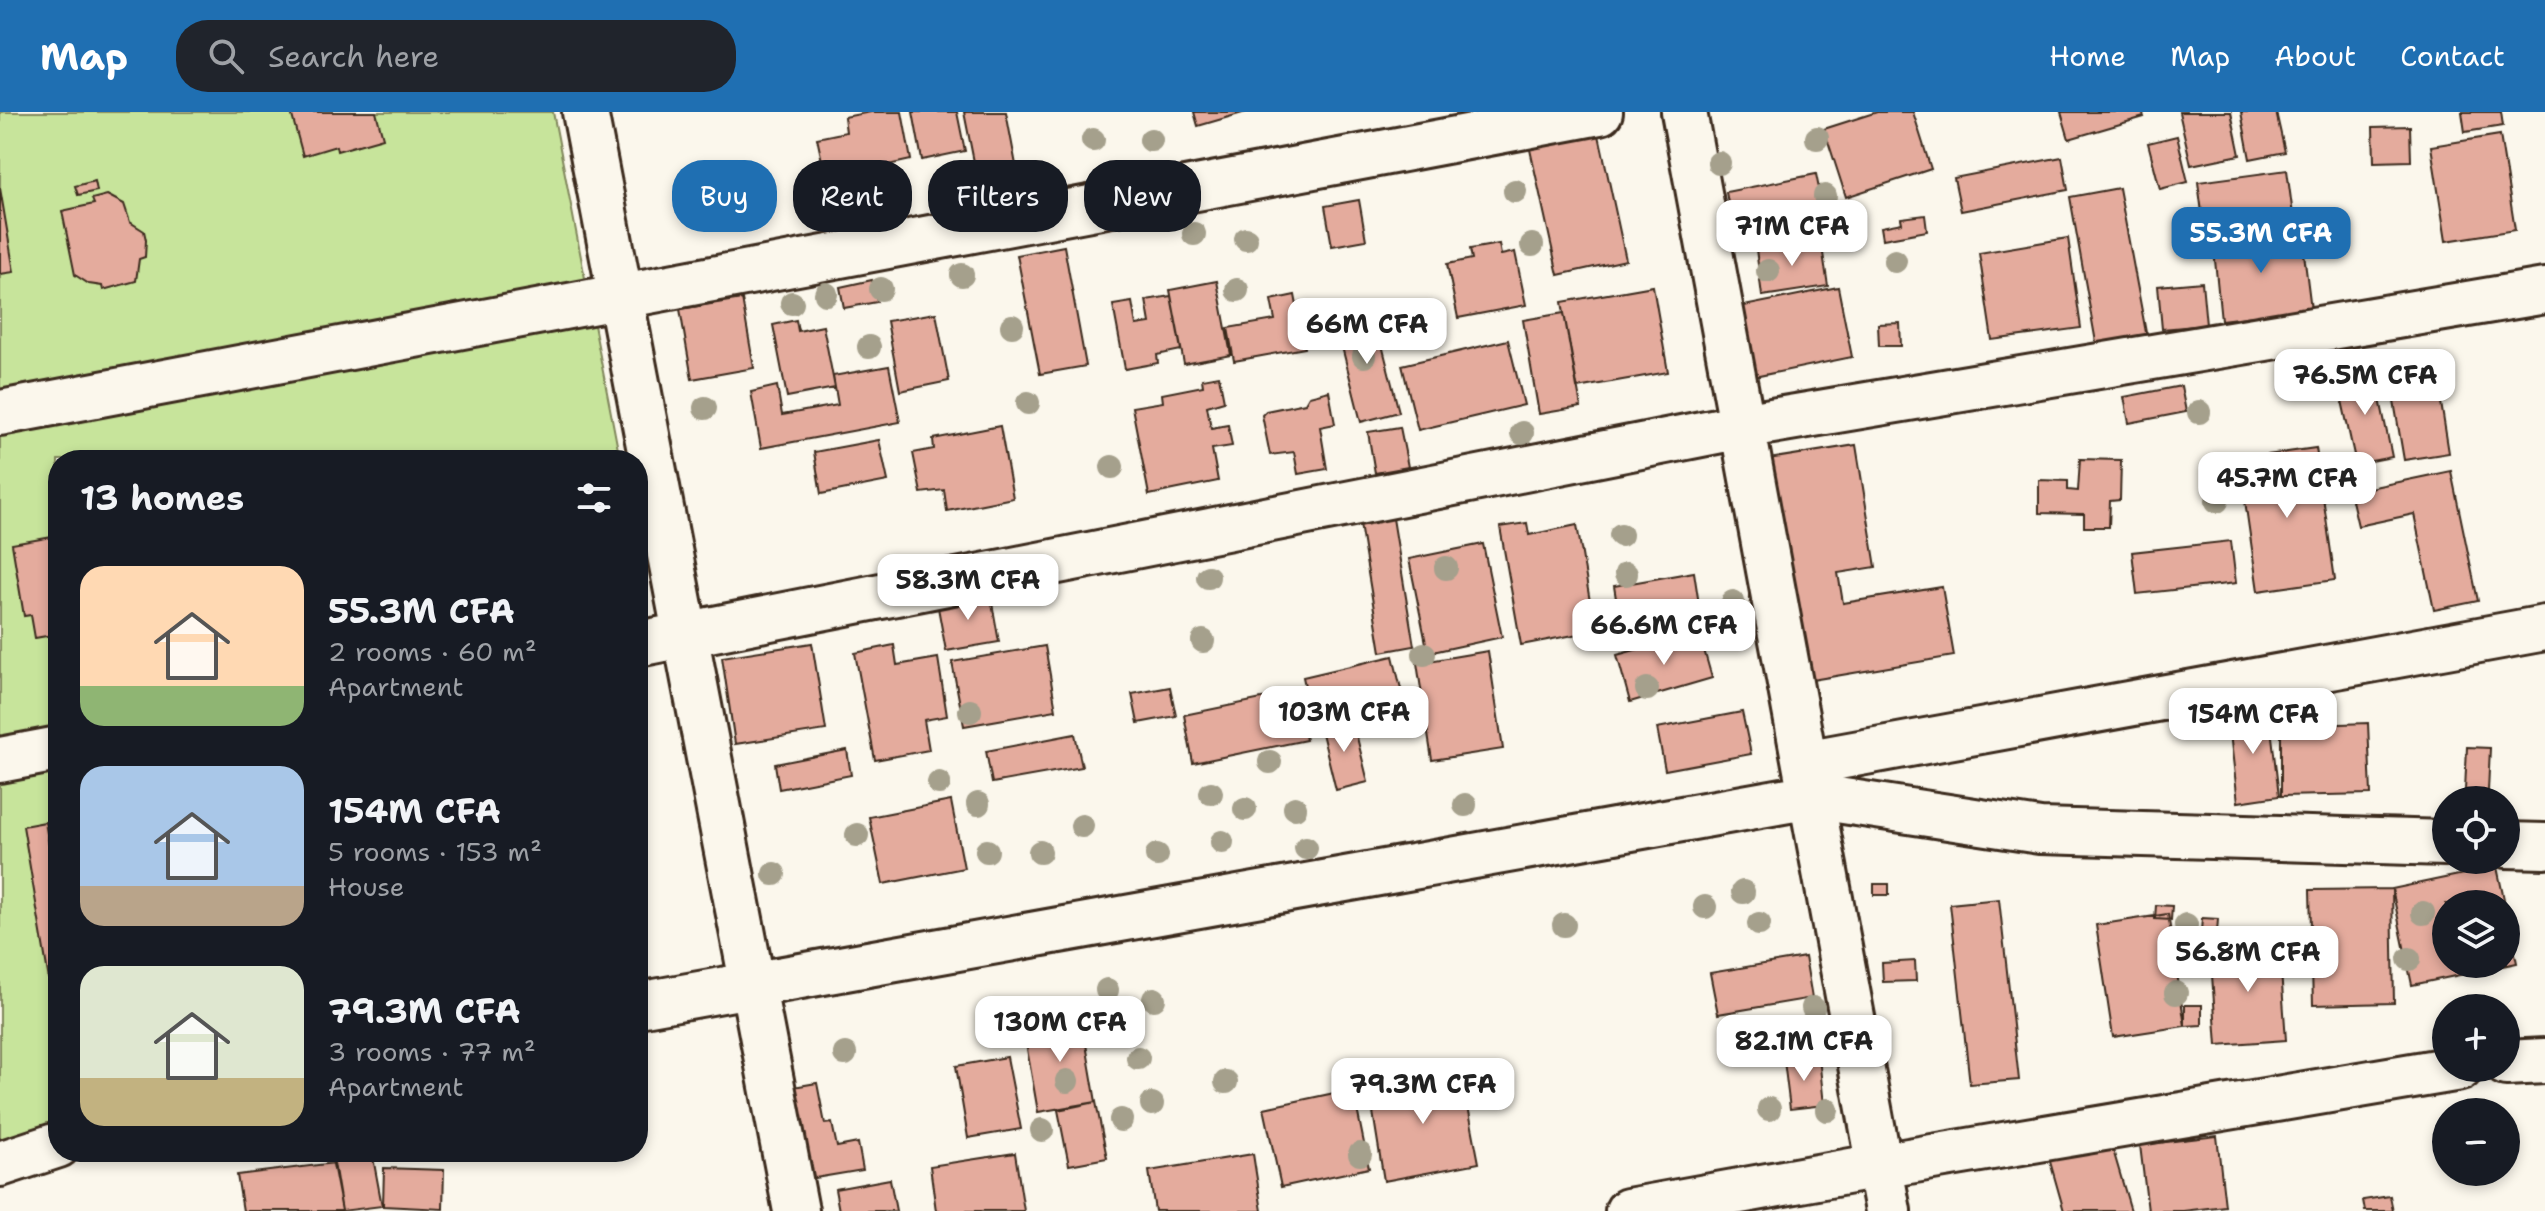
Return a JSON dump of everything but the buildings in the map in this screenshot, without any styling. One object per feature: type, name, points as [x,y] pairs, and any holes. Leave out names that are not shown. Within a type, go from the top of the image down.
[{"type":"street","points":[[585,112],[796,1211]]},
{"type":"street","points":[[0,413],[1600,112]]},
{"type":"street","points":[[1684,112],[1888,1211]]},
{"type":"street","points":[[648,642],[1742,426],[2545,291]]},
{"type":"street","points":[[648,1003],[1808,780],[2545,628]]},
{"type":"street","points":[[0,760],[48,751]]},
{"type":"street","points":[[1808,780],[2040,831],[2432,843]]},
{"type":"street","points":[[2520,845],[2545,846]]},
{"type":"street","points":[[2520,1062],[2545,1061]]},
{"type":"street","points":[[1628,1211],[2432,1073]]},
{"type":"street","points":[[0,1164],[48,1148]]},
{"type":"green space","points":[[0,112],[553,112],[618,450],[48,450],[48,1124],[0,1141]]}]
